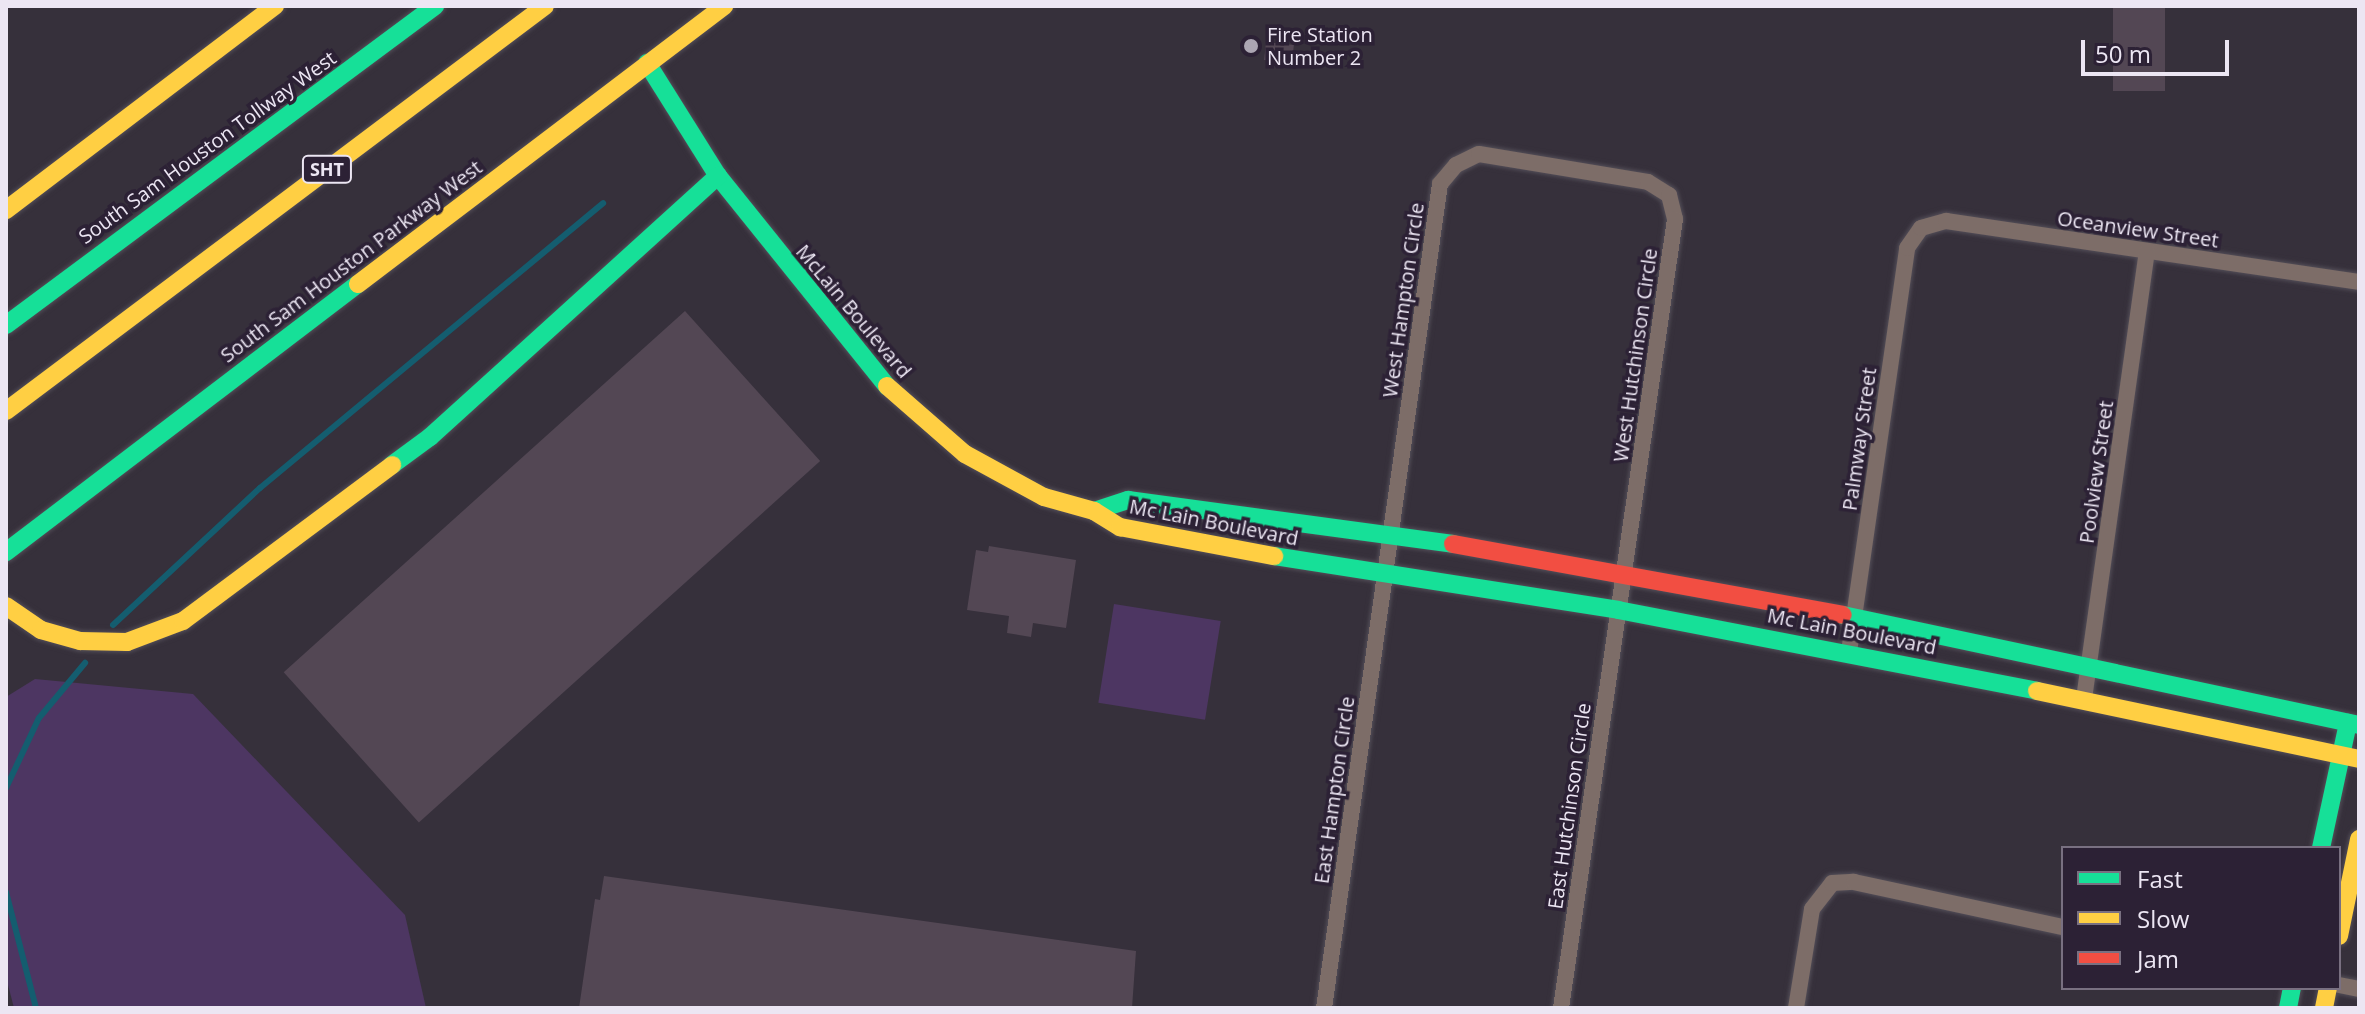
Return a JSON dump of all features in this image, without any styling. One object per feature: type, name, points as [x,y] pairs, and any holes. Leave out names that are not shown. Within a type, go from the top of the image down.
[{"type":"main road","points":[[6,210],[275,6]]},
{"type":"main road","name":"South Sam Houston Tollway West","points":[[6,325],[435,6]]},
{"type":"main road","name":"SHT","points":[[6,411],[545,6]]},
{"type":"main road","name":"South Sam Houston Parkway West","points":[[6,552],[724,6]]},
{"type":"main road","name":"McLain Boulevard","points":[[647,63],[718,176],[832,325],[923,422],[1008,480],[1094,511]]},
{"type":"main road","points":[[6,606],[41,630],[80,641],[127,642],[183,621],[430,437],[718,176]]},
{"type":"main road","name":"Mc Lain Boulevard","points":[[1094,511],[1128,500],[1390,534],[1623,571],[2089,664],[2237,695],[2354,724]]},
{"type":"main road","name":"Mc Lain Boulevard","points":[[1094,511],[1120,527],[1384,577],[1618,610],[1849,652],[2084,699],[2350,758]]},
{"type":"main road","points":[[1220,546],[1225,512]]},
{"type":"main road","points":[[2231,731],[2237,695]]},
{"type":"main road","points":[[2322,846],[2350,758],[2354,724]]},
{"type":"main road","points":[[2341,926],[2359,839]]},
{"type":"street","name":"West Hampton Circle","points":[[1384,577],[1440,184],[1456,165],[1479,154],[1583,172]]},
{"type":"street","name":"West Hutchinson Circle","points":[[1583,172],[1648,182],[1669,195],[1675,219],[1618,610]]},
{"type":"street","name":"Oceanview Street","points":[[1914,234],[1939,220],[2359,282]]},
{"type":"street","name":"Palmway Street","points":[[1849,652],[1907,248],[1914,234]]},
{"type":"street","name":"Poolview Street","points":[[2084,699],[2147,251]]},
{"type":"street","name":"East Hampton Circle","points":[[1324,1008],[1384,577]]},
{"type":"street","name":"East Hutchinson Circle","points":[[1561,1008],[1618,610]]},
{"type":"street","points":[[1796,1008],[1812,909],[1832,883],[1854,882],[2061,927]]},
{"type":"shaded area","points":[[1114,604],[1221,621],[1205,720],[1098,703]]},
{"type":"shaded area","points":[[35,679],[193,694],[405,915],[426,1008],[14,1008],[6,977],[6,697]]},
{"type":"building","points":[[2113,6],[2165,6],[2165,91],[2113,91]]},
{"type":"building","points":[[1266,42],[1294,45],[1292,63],[1264,60]]},
{"type":"building","points":[[685,311],[820,461],[419,822],[284,672]]},
{"type":"building","points":[[989,546],[1076,560],[1066,628],[1033,623],[1031,637],[1007,633],[1009,616],[967,610],[976,550],[988,552]]},
{"type":"building","points":[[604,876],[1136,951],[1132,1008],[579,1008],[595,899],[600,900]]},
{"type":"waterway","points":[[113,625],[260,488],[603,203]]},
{"type":"waterway","points":[[6,788],[39,718],[85,663]]},
{"type":"waterway","points":[[6,892],[36,1008]]},
{"type":"traffic: fast","points":[[6,325],[435,6]]},
{"type":"traffic: fast","points":[[647,63],[718,176],[887,386]]},
{"type":"traffic: fast","points":[[392,465],[430,437],[718,176]]},
{"type":"traffic: fast","points":[[6,552],[358,284]]},
{"type":"traffic: fast","points":[[1094,511],[1128,500],[1453,544]]},
{"type":"traffic: fast","points":[[1274,556],[1618,610],[2037,691]]},
{"type":"traffic: fast","points":[[1843,615],[2359,725]]},
{"type":"traffic: fast","points":[[2321,846],[2348,723]]},
{"type":"traffic: fast","points":[[2288,1008],[2292,990]]},
{"type":"traffic: slow","points":[[6,210],[275,6]]},
{"type":"traffic: slow","points":[[6,411],[545,6]]},
{"type":"traffic: slow","points":[[358,284],[724,6]]},
{"type":"traffic: slow","points":[[887,386],[965,454],[1044,497],[1094,511],[1120,527],[1274,556]]},
{"type":"traffic: slow","points":[[6,606],[41,630],[80,641],[127,642],[183,621],[392,465]]},
{"type":"traffic: slow","points":[[2037,691],[2359,759]]},
{"type":"traffic: slow","points":[[2341,926],[2359,839]]},
{"type":"traffic: slow","points":[[2324,1008],[2328,990]]},
{"type":"traffic: jam","points":[[1453,544],[1843,615]]},
{"type":"place","name":"Fire Station Number 2","points":[[1251,46]]}]
